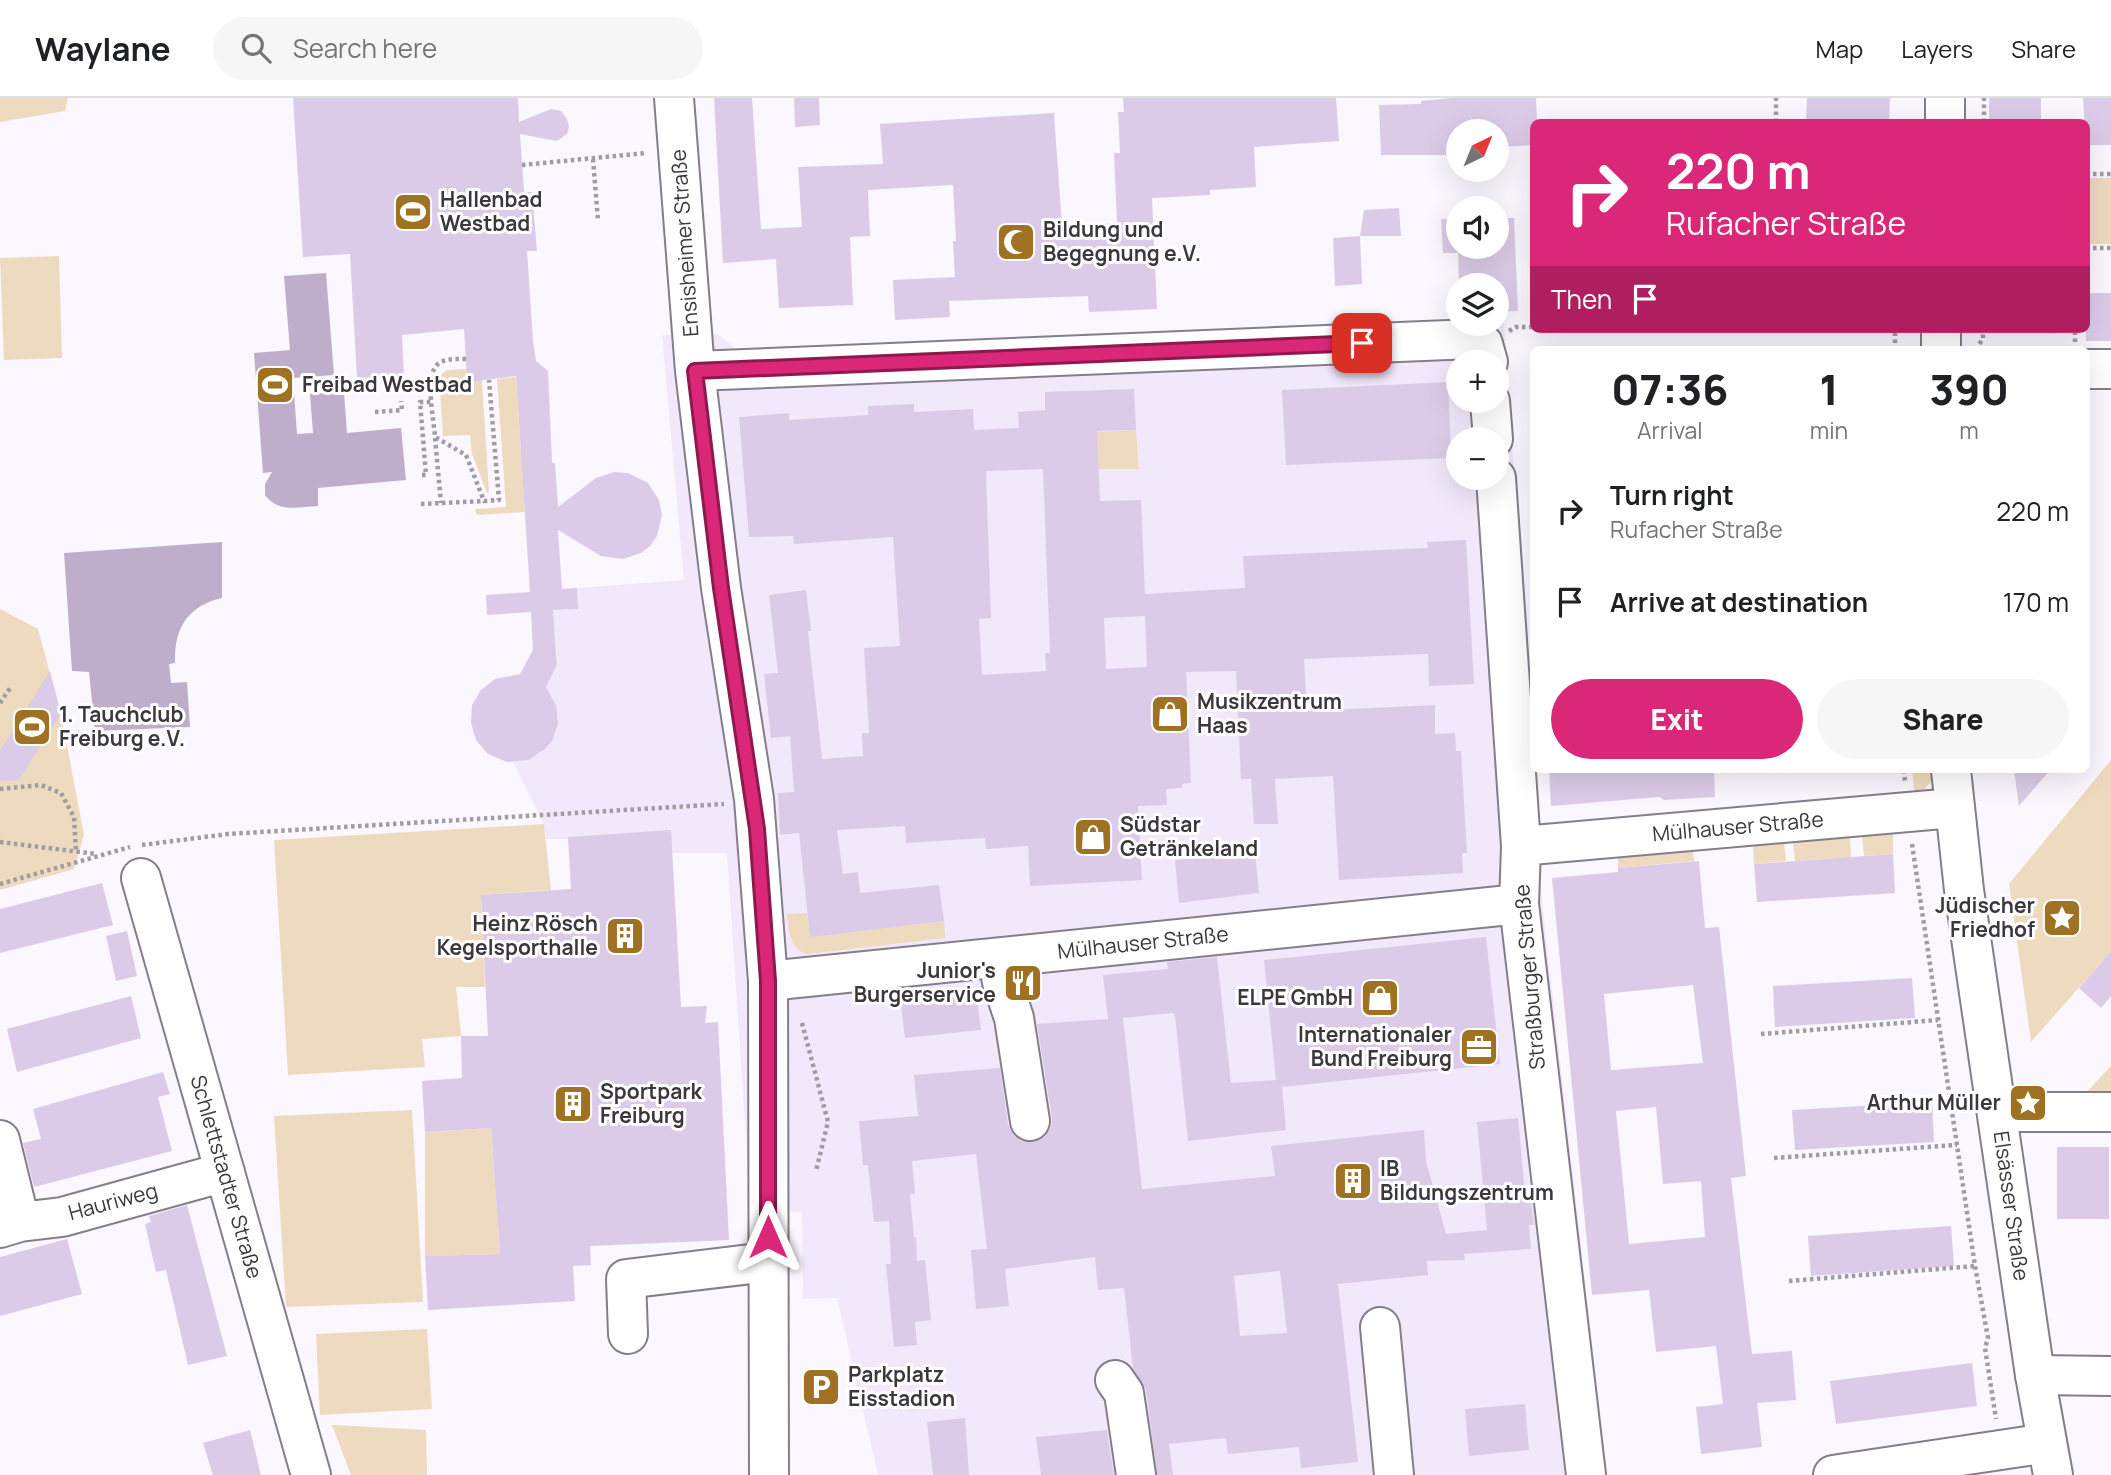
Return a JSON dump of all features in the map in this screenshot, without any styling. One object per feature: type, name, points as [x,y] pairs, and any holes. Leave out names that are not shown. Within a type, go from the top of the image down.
[{"type":"street","name":"Ensisheimer Straße","points":[[674,98],[695,371],[721,588],[779,980],[768,1262],[769,1475]]},
{"type":"street","points":[[1945,98],[1945,119]]},
{"type":"street","points":[[695,371],[1473,339],[1483,350]]},
{"type":"street","points":[[2090,369],[2111,369]]},
{"type":"street","name":"Straßburger Straße","points":[[1497,490],[1521,846],[1519,904],[1586,1475]]},
{"type":"street","name":"Elsässer Straße","points":[[1951,773],[1997,1112],[2035,1375],[2050,1459]]},
{"type":"street","name":"Mülhauser Straße","points":[[1521,846],[1954,808]]},
{"type":"street","name":"Schlettstadter Straße","points":[[141,878],[311,1475]]},
{"type":"street","name":"Mülhauser Straße","points":[[779,980],[1519,904]]},
{"type":"street","points":[[998,958],[1002,982],[1014,1018],[1030,1121]]},
{"type":"street","points":[[1997,1112],[2111,1112]]},
{"type":"street","points":[[0,1140],[10,1225]]},
{"type":"street","name":"Hauriweg","points":[[10,1225],[62,1217],[225,1172]]},
{"type":"street","points":[[628,1334],[626,1279],[768,1262]]},
{"type":"street","points":[[1380,1327],[1394,1475]]},
{"type":"street","points":[[2035,1375],[2111,1377]]},
{"type":"street","points":[[1115,1380],[1124,1393],[1136,1475]]},
{"type":"street","points":[[1833,1475],[2050,1459]]},
{"type":"path","points":[[1776,98],[1776,119]]},
{"type":"path","points":[[1984,98],[1984,119]]},
{"type":"path","points":[[522,164],[677,152]]},
{"type":"path","points":[[593,159],[598,220]]},
{"type":"path","points":[[2090,174],[2111,174]]},
{"type":"path","points":[[2090,248],[2111,248]]},
{"type":"path","points":[[441,503],[430,386],[435,367],[449,359],[466,359]]},
{"type":"path","points":[[421,504],[499,499],[489,380]]},
{"type":"path","points":[[375,412],[402,410],[401,401]]},
{"type":"path","points":[[422,475],[426,475],[420,402],[432,402]]},
{"type":"path","points":[[435,437],[466,455],[484,501]]},
{"type":"path","points":[[0,704],[11,687]]},
{"type":"path","points":[[0,789],[41,785],[61,793],[74,817],[76,852]]},
{"type":"path","points":[[0,884],[125,847],[228,834],[724,804]]},
{"type":"path","points":[[1907,812],[1988,1338],[1985,1348],[2003,1462]]},
{"type":"path","points":[[0,842],[101,855]]},
{"type":"path","points":[[779,980],[828,1122],[816,1171]]},
{"type":"path","points":[[1760,1034],[1810,1027],[1938,1020]]},
{"type":"path","points":[[1774,1158],[1828,1151],[1957,1145]]},
{"type":"path","points":[[1789,1281],[1975,1266]]},
{"type":"shaded area","points":[[0,98],[68,98],[65,111],[0,122]]},
{"type":"shaded area","points":[[2090,178],[2111,178],[2111,244],[2090,244]]},
{"type":"shaded area","points":[[59,256],[62,358],[4,360],[0,258]]},
{"type":"shaded area","name":"Freibad Westbad","points":[[326,273],[334,375],[293,378],[297,434],[313,433],[310,394],[344,392],[347,433],[401,428],[406,480],[318,488],[318,506],[282,507],[265,495],[265,484],[272,472],[263,473],[254,353],[290,350],[284,276]]},
{"type":"shaded area","points":[[1446,326],[1446,336],[1505,336],[1506,350],[1446,350],[1446,413],[1509,413],[1509,398],[1530,718],[1530,773],[1534,773],[1542,901],[1607,1475],[878,1475],[837,1298],[803,1299],[802,1212],[751,1213],[727,853],[672,853],[670,830],[546,839],[544,824],[513,762],[529,760],[538,755],[556,732],[556,705],[546,687],[558,664],[553,610],[578,609],[577,588],[684,580],[662,335],[718,334],[738,351]]},
{"type":"shaded area","points":[[467,369],[471,380],[482,380],[487,493],[472,454],[470,435],[443,436],[439,376],[447,370]]},
{"type":"shaded area","points":[[516,377],[525,512],[477,515],[475,509],[506,507],[497,379]]},
{"type":"shaded area","points":[[1136,430],[1139,469],[1036,469],[1034,435]]},
{"type":"shaded area","points":[[222,542],[222,598],[191,613],[180,630],[175,663],[169,664],[171,683],[187,682],[190,727],[95,731],[89,672],[72,671],[64,553]]},
{"type":"shaded area","name":"1. Tauchclub Freiburg e.V.","points":[[0,609],[38,629],[61,714],[84,835],[74,869],[0,890]]},
{"type":"shaded area","name":"Jüdischer Friedhof","points":[[2111,760],[2111,951],[2031,1042],[2009,884]]},
{"type":"shaded area","points":[[1912,773],[1932,773],[1931,782],[1915,799]]},
{"type":"shaded area","points":[[544,824],[551,890],[481,895],[485,987],[456,987],[461,1036],[422,1039],[425,1067],[288,1075],[274,840]]},
{"type":"shaded area","points":[[1893,834],[1893,854],[1864,856],[1862,836]]},
{"type":"shaded area","points":[[1850,837],[1851,857],[1795,861],[1793,842]]},
{"type":"shaded area","points":[[1784,843],[1786,861],[1754,864],[1753,845]]},
{"type":"shaded area","points":[[1693,848],[1694,861],[1618,868],[1618,855]]},
{"type":"shaded area","points":[[807,913],[810,936],[944,921],[945,938],[807,954],[793,943],[787,914]]},
{"type":"shaded area","points":[[2111,1066],[2111,1096],[2081,1098]]},
{"type":"shaded area","points":[[412,1110],[423,1302],[286,1307],[274,1116]]},
{"type":"shaded area","points":[[491,1128],[500,1254],[425,1256],[425,1132]]},
{"type":"shaded area","points":[[427,1329],[432,1409],[320,1415],[316,1334]]},
{"type":"shaded area","points":[[332,1425],[426,1430],[427,1475],[351,1475]]},
{"type":"building","name":"Hallenbad Westbad","points":[[293,98],[518,98],[519,122],[551,109],[561,111],[567,119],[567,134],[557,141],[520,134],[524,192],[532,192],[537,251],[527,251],[533,341],[536,361],[548,371],[552,463],[555,463],[558,507],[596,478],[614,472],[628,473],[648,483],[659,500],[662,515],[657,536],[650,546],[641,553],[623,559],[601,556],[558,530],[562,589],[577,588],[578,609],[553,610],[557,665],[546,687],[556,705],[558,724],[552,741],[529,760],[507,762],[488,754],[476,740],[471,723],[472,705],[481,690],[495,679],[520,674],[533,650],[531,612],[487,615],[486,595],[530,592],[516,376],[467,380],[464,329],[402,335],[404,376],[357,378],[350,254],[303,257]]},
{"type":"building","points":[[714,98],[752,98],[761,229],[802,227],[798,167],[883,164],[880,124],[1054,113],[1062,226],[1117,223],[1114,153],[1120,153],[1118,112],[1124,112],[1123,98],[1336,98],[1339,141],[1254,147],[1256,187],[1210,190],[1210,195],[1152,198],[1157,309],[1089,312],[1088,296],[949,301],[950,317],[895,320],[893,280],[955,277],[953,185],[868,190],[870,236],[850,237],[853,305],[779,308],[776,259],[723,263]]},
{"type":"building","points":[[794,98],[819,98],[820,125],[795,127]]},
{"type":"building","points":[[1451,98],[1536,98],[1537,119],[1530,119],[1530,145],[1509,146],[1509,119],[1446,119],[1446,155],[1381,155],[1379,105],[1421,104],[1421,101]]},
{"type":"building","points":[[1807,98],[1890,98],[1889,119],[1806,119]]},
{"type":"building","points":[[1989,98],[2041,98],[2041,119],[1989,119]]},
{"type":"building","points":[[2083,98],[2111,98],[2111,145],[2090,145],[2090,119],[2084,119]]},
{"type":"building","points":[[1399,208],[1401,236],[1360,236],[1364,210]]},
{"type":"building","points":[[1509,218],[1514,218],[1518,311],[1509,311],[1509,273],[1459,273],[1458,259],[1509,259]]},
{"type":"building","points":[[1441,219],[1446,219],[1446,253],[1443,253]]},
{"type":"building","points":[[1360,236],[1362,284],[1335,286],[1333,238]]},
{"type":"building","points":[[2090,293],[2111,293],[2111,341],[2086,341],[2086,333],[2090,333]]},
{"type":"building","points":[[1446,382],[1446,413],[1449,413],[1450,427],[1446,427],[1446,458],[1286,465],[1282,390]]},
{"type":"building","points":[[1134,389],[1136,430],[1097,431],[1100,501],[1141,500],[1145,594],[1245,588],[1243,556],[1428,548],[1427,542],[1466,540],[1474,684],[1429,686],[1428,654],[1304,659],[1307,711],[1435,705],[1435,734],[1455,733],[1456,751],[1461,751],[1467,853],[1462,853],[1463,873],[1339,880],[1333,776],[1275,779],[1278,824],[1254,824],[1251,779],[1241,779],[1236,671],[1186,672],[1191,783],[1182,784],[1182,788],[1166,789],[1167,805],[1138,806],[1142,880],[1030,886],[1028,846],[986,849],[985,838],[906,843],[905,826],[837,830],[843,874],[858,872],[860,893],[939,885],[944,921],[810,937],[799,833],[780,835],[778,793],[794,792],[790,736],[771,738],[764,674],[778,673],[769,595],[806,590],[822,759],[863,756],[862,733],[869,733],[864,648],[900,646],[893,537],[794,544],[793,536],[749,537],[739,417],[789,413],[789,420],[868,415],[868,406],[914,404],[914,412],[973,409],[974,430],[1019,428],[1018,412],[1045,410],[1045,392]],"holes":[[[1043,469],[1050,653],[1045,653],[1046,671],[982,675],[979,619],[991,618],[986,471]],[[1145,616],[1147,667],[1106,669],[1104,618]]]},
{"type":"building","points":[[50,671],[61,714],[19,780],[0,781],[0,751]]},
{"type":"building","points":[[1549,773],[1714,773],[1715,797],[1664,800],[1659,797],[1551,806]]},
{"type":"building","points":[[2014,773],[2047,773],[2019,806]]},
{"type":"building","name":"Sportpark Freiburg","points":[[671,830],[681,1007],[707,1006],[705,1023],[718,1022],[729,1240],[590,1246],[591,1265],[573,1266],[575,1301],[428,1310],[425,1256],[500,1254],[491,1128],[425,1132],[422,1081],[462,1078],[461,1036],[488,1036],[481,895],[571,889],[568,837]]},
{"type":"building","points":[[1255,852],[1259,893],[1179,903],[1175,860]]},
{"type":"building","points":[[1893,854],[1895,893],[1757,902],[1754,864]]},
{"type":"building","points":[[1699,861],[1705,928],[1719,927],[1746,1176],[1731,1178],[1752,1354],[1792,1351],[1796,1400],[1757,1403],[1762,1447],[1701,1454],[1696,1407],[1723,1404],[1716,1346],[1656,1352],[1649,1290],[1592,1295],[1552,878],[1618,872],[1618,868]],"holes":[[[1693,985],[1703,1063],[1611,1070],[1604,994]],[[1656,1107],[1663,1184],[1701,1181],[1705,1237],[1629,1244],[1616,1111]]]},
{"type":"building","points":[[102,883],[113,925],[0,953],[0,909]]},
{"type":"building","points":[[127,931],[137,976],[116,981],[106,936]]},
{"type":"building","points":[[1486,937],[1500,1064],[1282,1087],[1286,1130],[1188,1141],[1175,1016],[1173,1013],[1123,1018],[1142,1189],[1275,1176],[1271,1146],[1424,1130],[1426,1161],[1446,1234],[1487,1230],[1477,1122],[1518,1118],[1526,1203],[1531,1202],[1534,1225],[1529,1225],[1531,1249],[1464,1254],[1465,1260],[1427,1261],[1428,1275],[1338,1284],[1358,1462],[1301,1468],[1299,1447],[1228,1454],[1226,1438],[1169,1444],[1173,1475],[1157,1475],[1146,1390],[1133,1368],[1124,1288],[1098,1290],[1095,1257],[1005,1269],[1009,1306],[976,1309],[971,1250],[987,1249],[976,1154],[912,1161],[915,1194],[910,1194],[914,1238],[916,1237],[917,1261],[925,1260],[931,1320],[915,1322],[917,1345],[894,1347],[886,1264],[891,1264],[889,1221],[874,1222],[868,1165],[863,1165],[859,1121],[918,1116],[914,1075],[1000,1068],[1008,1124],[1013,1134],[1021,1141],[1034,1142],[1044,1138],[1051,1128],[1052,1118],[1037,1024],[1108,1019],[1103,975],[1168,969],[1167,962],[1217,957],[1231,1083],[1276,1080],[1264,960]],"holes":[[[1280,1271],[1287,1333],[1240,1336],[1234,1276]]]},
{"type":"building","points":[[2111,951],[2111,996],[2101,1008],[2079,988]]},
{"type":"building","points":[[1912,978],[1915,1018],[1775,1027],[1773,986]]},
{"type":"building","points":[[976,989],[981,1030],[905,1038],[900,997]]},
{"type":"building","points":[[131,996],[141,1038],[17,1072],[7,1029]]},
{"type":"building","points":[[163,1072],[170,1094],[158,1097],[172,1151],[34,1187],[23,1143],[41,1139],[33,1109]]},
{"type":"building","points":[[1932,1102],[1934,1142],[1795,1150],[1792,1110]]},
{"type":"building","points":[[2057,1147],[2109,1147],[2109,1219],[2057,1219]]},
{"type":"building","points":[[187,1205],[227,1356],[188,1365],[166,1270],[156,1272],[145,1224],[151,1222],[149,1216]]},
{"type":"building","points":[[1951,1226],[1954,1266],[1811,1276],[1808,1236]]},
{"type":"building","points":[[67,1239],[82,1294],[0,1316],[0,1257]]},
{"type":"building","points":[[1972,1363],[1977,1406],[1836,1424],[1830,1381]]},
{"type":"building","points":[[1525,1404],[1529,1450],[1469,1456],[1465,1409]]},
{"type":"building","points":[[965,1418],[969,1475],[933,1475],[927,1422]]},
{"type":"building","points":[[250,1430],[261,1475],[213,1475],[203,1443]]},
{"type":"building","points":[[1107,1430],[1114,1475],[1041,1475],[1036,1437]]},
{"type":"place","name":"Hallenbad Westbad","points":[[413,212]]},
{"type":"place","name":"Bildung und Begegnung e.V.","points":[[1016,242]]},
{"type":"place","name":"Freibad Westbad","points":[[275,385]]},
{"type":"place","name":"Musikzentrum Haas","points":[[1170,714]]},
{"type":"place","name":"1. Tauchclub Freiburg e.V.","points":[[32,727]]},
{"type":"place","name":"Südstar Getränkeland","points":[[1093,837]]},
{"type":"place","name":"Jüdischer Friedhof","points":[[2062,918]]},
{"type":"place","name":"Heinz Rösch Kegelsporthalle","points":[[625,936]]},
{"type":"place","name":"Junior's Burgerservice","points":[[1023,983]]},
{"type":"place","name":"ELPE GmbH","points":[[1380,998]]},
{"type":"place","name":"Internationaler Bund Freiburg","points":[[1479,1047]]},
{"type":"place","name":"Arthur Müller","points":[[2028,1103]]},
{"type":"place","name":"Sportpark Freiburg","points":[[573,1104]]},
{"type":"place","name":"IB Bildungszentrum","points":[[1353,1181]]},
{"type":"place","name":"Parkplatz Eisstadion","points":[[821,1387]]},
{"type":"route","points":[[768,1237],[768,981],[757,829],[721,588],[695,371],[1362,343]]}]
